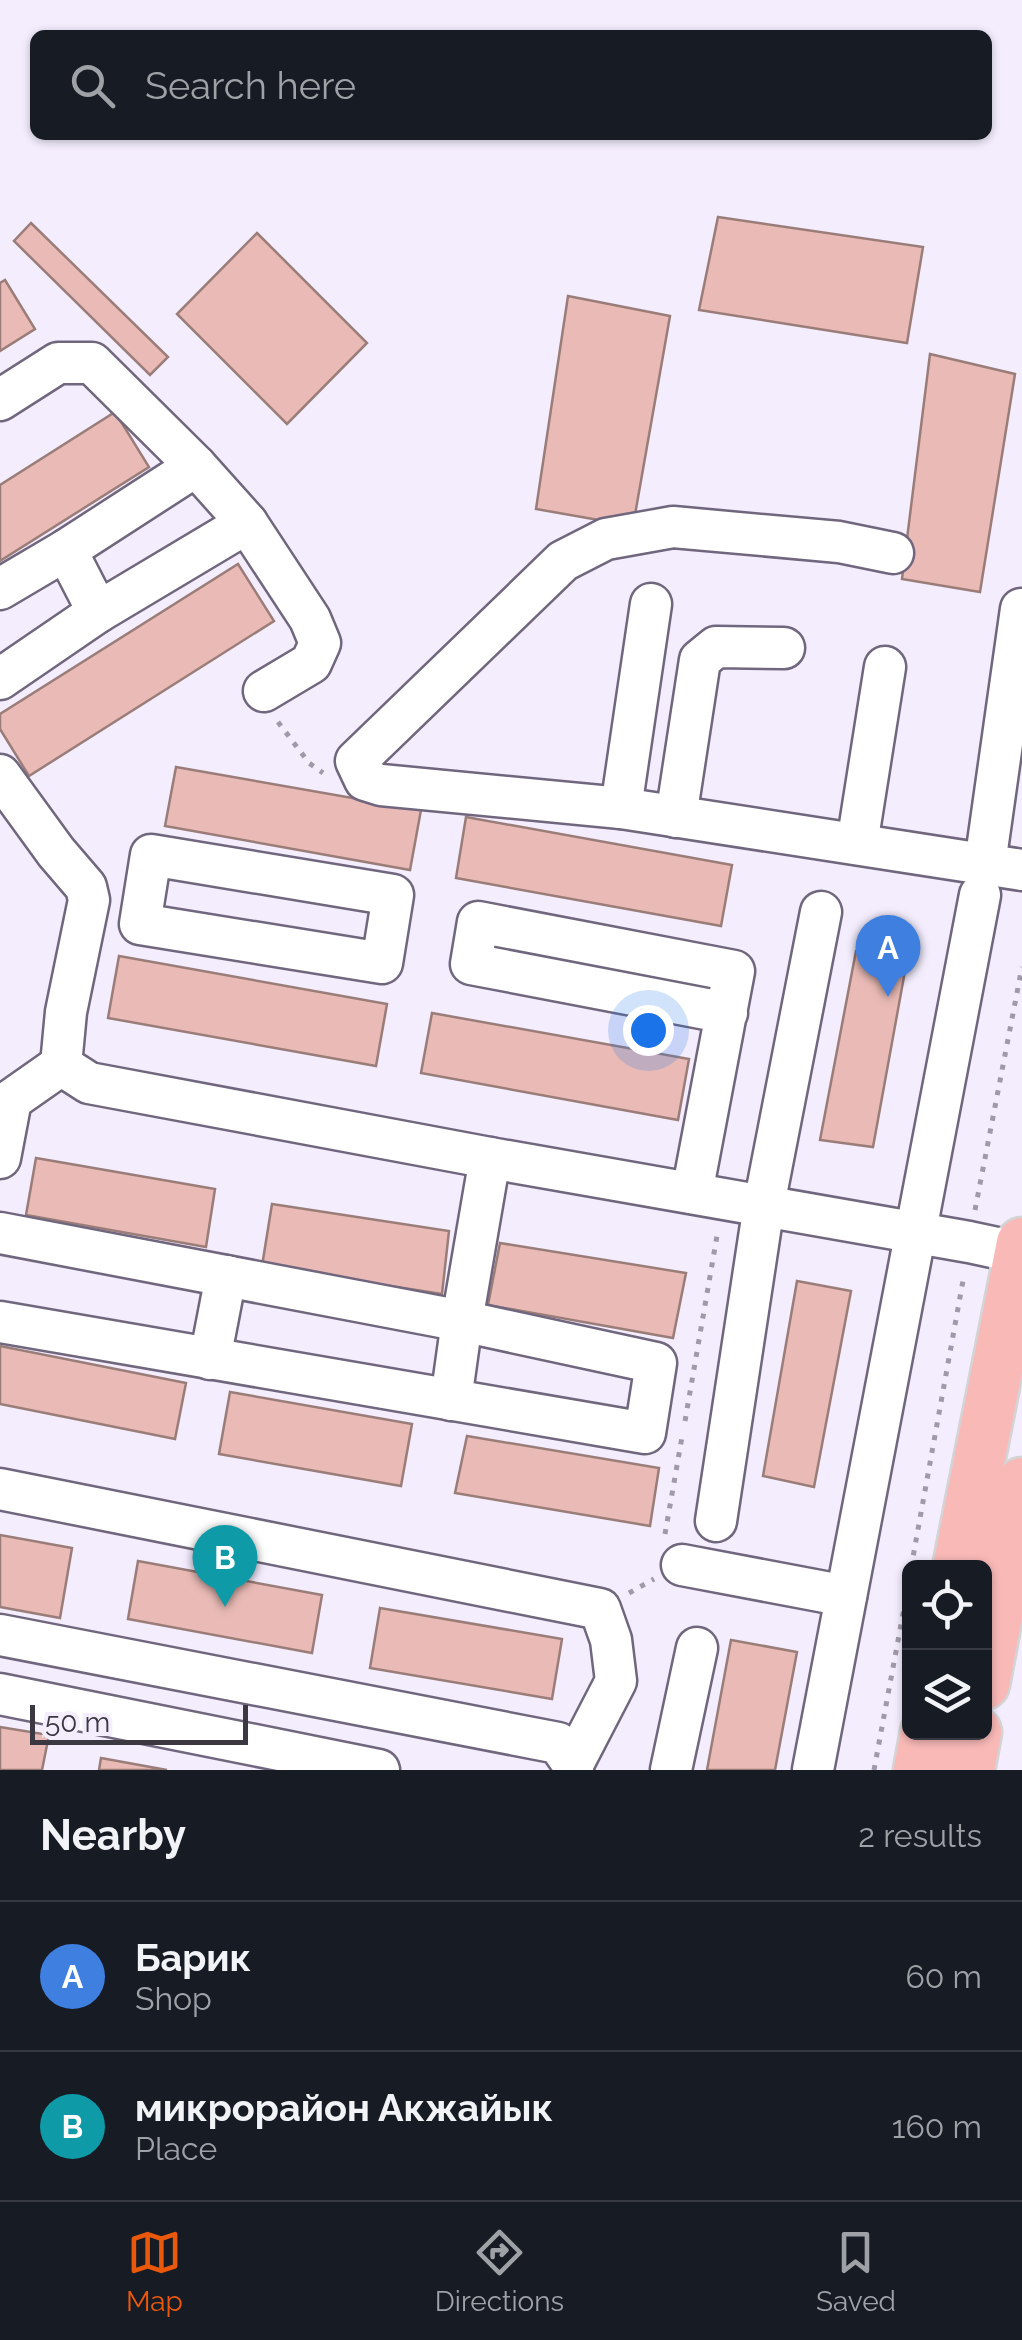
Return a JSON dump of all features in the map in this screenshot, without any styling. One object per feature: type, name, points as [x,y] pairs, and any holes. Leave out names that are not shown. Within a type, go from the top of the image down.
[{"type":"main road","points":[[960,1560],[1021,1248]]},
{"type":"main road","points":[[990,1650],[1022,1482]]},
{"type":"main road","points":[[919,1770],[925,1740]]},
{"type":"main road","points":[[968,1770],[974,1740]]},
{"type":"street","points":[[0,400],[58,363],[92,362],[196,466],[247,523],[310,620],[320,643],[310,662],[264,691]]},
{"type":"street","points":[[0,589],[196,466]]},
{"type":"street","points":[[0,679],[98,612],[247,523]]},
{"type":"street","points":[[893,553],[839,542],[673,527],[606,539],[563,560],[356,761],[364,780],[381,785],[622,808],[857,844],[996,876]]},
{"type":"street","points":[[66,550],[98,612]]},
{"type":"street","points":[[622,808],[651,604]]},
{"type":"street","points":[[813,1770],[914,1234],[996,876],[1021,610]]},
{"type":"street","points":[[676,817],[700,660],[716,647],[784,648]]},
{"type":"street","points":[[857,844],[885,668]]},
{"type":"street","points":[[0,775],[86,886],[89,900],[66,1012],[60,1064],[11,1100],[0,1158]]},
{"type":"street","points":[[150,855],[392,894],[382,963],[140,924],[142,909],[150,855]]},
{"type":"street","points":[[89,900],[142,909]]},
{"type":"street","points":[[716,1520],[764,1206],[821,912]]},
{"type":"street","points":[[708,1196],[734,971],[478,922],[470,964],[727,1013]]},
{"type":"street","points":[[60,1064],[89,1083],[914,1234],[1021,1248]]},
{"type":"street","points":[[451,1400],[490,1158]]},
{"type":"street","points":[[0,1233],[462,1321],[656,1363],[646,1433],[0,1322]]},
{"type":"street","points":[[210,1358],[226,1276]]},
{"type":"street","points":[[0,1489],[600,1609],[612,1640],[616,1680],[573,1767]]},
{"type":"street","points":[[682,1565],[846,1596]]},
{"type":"street","points":[[0,1636],[558,1743],[573,1767]]},
{"type":"street","points":[[671,1770],[697,1648]]},
{"type":"street","points":[[87,1710],[100,1654]]},
{"type":"street","points":[[0,1694],[379,1770]]},
{"type":"street","points":[[330,1760],[346,1702]]},
{"type":"path","points":[[264,691],[277,719],[310,763],[332,779],[364,780]]},
{"type":"path","points":[[682,1565],[663,1557],[708,1196]]},
{"type":"path","points":[[600,1609],[682,1565]]},
{"type":"path","points":[[874,1770],[902,1619]]},
{"type":"building","points":[[718,217],[923,247],[907,343],[699,310]]},
{"type":"building","points":[[31,223],[168,357],[150,375],[14,241]]},
{"type":"building","points":[[257,233],[367,343],[287,424],[177,314]]},
{"type":"building","points":[[5,280],[35,329],[0,351],[0,283]]},
{"type":"building","points":[[568,296],[670,316],[633,526],[536,509]]},
{"type":"building","points":[[930,354],[1015,374],[980,592],[902,579]]},
{"type":"building","points":[[115,412],[149,467],[0,561],[0,485]]},
{"type":"building","points":[[238,564],[274,621],[29,776],[0,729],[0,714]]},
{"type":"building","points":[[176,767],[421,810],[410,870],[165,826]]},
{"type":"building","points":[[466,817],[732,865],[721,926],[456,878]]},
{"type":"building","points":[[856,951],[907,960],[873,1147],[820,1140]]},
{"type":"building","points":[[119,956],[387,1004],[376,1066],[108,1018]]},
{"type":"building","points":[[432,1013],[689,1059],[678,1120],[421,1073]]},
{"type":"building","points":[[36,1158],[215,1189],[206,1247],[26,1215]]},
{"type":"building","points":[[272,1204],[449,1231],[442,1294],[262,1266]]},
{"type":"building","points":[[500,1243],[686,1273],[673,1338],[488,1305]]},
{"type":"building","points":[[797,1281],[851,1291],[814,1487],[763,1476]]},
{"type":"building","points":[[0,1346],[186,1383],[175,1439],[0,1404]]},
{"type":"building","points":[[230,1392],[412,1424],[401,1486],[219,1454]]},
{"type":"building","points":[[467,1436],[659,1468],[650,1526],[455,1493]]},
{"type":"building","points":[[0,1535],[72,1548],[60,1618],[0,1607]]},
{"type":"building","points":[[138,1561],[322,1595],[312,1653],[128,1619]]},
{"type":"building","points":[[380,1608],[562,1639],[552,1699],[370,1668]]},
{"type":"building","points":[[731,1640],[797,1652],[775,1770],[707,1770]]},
{"type":"building","points":[[0,1727],[49,1735],[42,1770],[0,1770]]},
{"type":"building","points":[[101,1758],[167,1770],[99,1770]]},
{"type":"place","name":"Барик","points":[[888,997]]},
{"type":"place","name":"микрорайон Акжайык","points":[[225,1607]]}]
